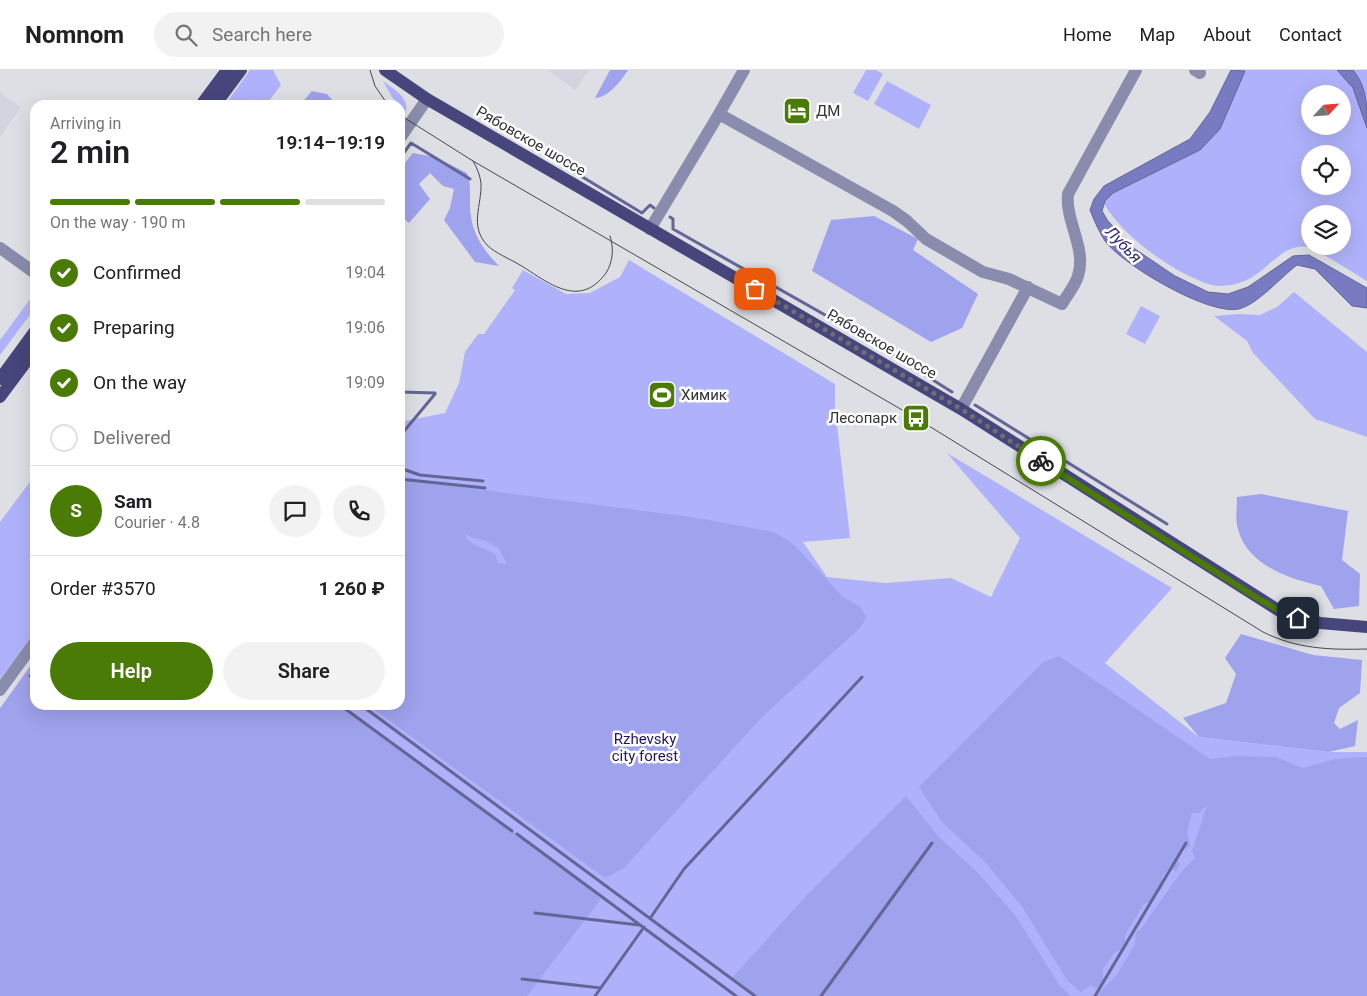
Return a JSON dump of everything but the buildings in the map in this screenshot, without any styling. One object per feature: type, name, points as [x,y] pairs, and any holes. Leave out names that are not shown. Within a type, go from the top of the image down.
[{"type":"main road","points":[[205,100],[227,70]]},
{"type":"main road","points":[[219,100],[241,70]]},
{"type":"main road","name":"Рябовское шоссе","points":[[385,70],[427,99],[961,409],[1278,610],[1320,623],[1367,627]]},
{"type":"main road","points":[[0,379],[30,338]]},
{"type":"main road","points":[[0,397],[30,357]]},
{"type":"street","points":[[650,229],[744,70]]},
{"type":"street","points":[[719,114],[893,210],[907,220],[926,239],[976,268],[1028,287],[1062,304],[1078,276],[1079,255],[1066,207],[1068,194],[1136,70]]},
{"type":"street","points":[[405,131],[427,99]]},
{"type":"street","points":[[0,248],[30,269]]},
{"type":"street","points":[[961,409],[1028,287]]},
{"type":"street","points":[[0,690],[30,649]]},
{"type":"shaded area","points":[[548,70],[589,70],[575,90]]},
{"type":"shaded area","points":[[0,92],[21,107],[0,137]]},
{"type":"green space","points":[[250,70],[273,70],[281,85],[270,100],[229,100]]},
{"type":"green space","points":[[610,70],[628,70],[610,92],[595,98]]},
{"type":"green space","points":[[866,70],[876,70],[883,74],[868,101],[853,93]]},
{"type":"green space","points":[[1243,70],[1367,70],[1367,281],[1324,255],[1351,255],[1351,205],[1301,205],[1301,247],[1283,253],[1249,279],[1239,283],[1218,286],[1208,284],[1179,271],[1150,252],[1123,229],[1113,216],[1104,204],[1106,194],[1200,143]]},
{"type":"green space","points":[[383,81],[404,100],[395,100]]},
{"type":"green space","points":[[887,81],[931,105],[919,129],[874,104]]},
{"type":"green space","points":[[312,91],[327,94],[332,100],[304,100]]},
{"type":"green space","points":[[413,153],[435,157],[467,173],[470,185],[474,230],[482,245],[499,266],[475,262],[444,220],[450,208],[454,189],[443,186],[430,173],[419,184],[430,199],[409,223],[405,219],[405,163]]},
{"type":"green space","points":[[874,216],[918,239],[913,250],[978,294],[962,328],[931,342],[812,271],[831,220]]},
{"type":"green space","name":"Rzhevsky city forest","points":[[629,260],[835,384],[835,407],[850,538],[803,542],[827,577],[885,583],[951,578],[991,597],[1020,538],[947,453],[1172,588],[1105,663],[1199,737],[1329,752],[1367,752],[1367,996],[0,996],[0,708],[30,666],[30,710],[405,710],[405,421],[445,413],[459,383],[465,352],[478,334],[484,334],[515,290],[512,288],[523,270],[566,294],[590,293],[620,277]]},
{"type":"green space","points":[[1294,292],[1367,352],[1367,437],[1315,419],[1253,353],[1247,341],[1214,316],[1260,315],[1277,307]]},
{"type":"green space","points":[[30,299],[30,315],[0,355],[0,340]]},
{"type":"green space","points":[[1141,306],[1160,316],[1145,344],[1126,334]]},
{"type":"green space","points":[[405,480],[698,518],[773,532],[797,548],[843,597],[861,607],[866,618],[860,628],[762,717],[624,868],[605,878],[375,710],[405,710]],"holes":[[[465,533],[473,538],[486,541],[498,547],[507,564],[497,563],[496,555],[469,541]]]},
{"type":"green space","points":[[30,482],[30,639],[0,679],[0,522]]},
{"type":"green space","points":[[1261,494],[1348,511],[1342,560],[1360,574],[1359,606],[1334,609],[1321,586],[1283,574],[1260,561],[1250,552],[1243,541],[1237,525],[1237,497]]},
{"type":"green space","points":[[1241,634],[1313,655],[1362,660],[1360,693],[1339,708],[1334,723],[1340,729],[1358,720],[1355,746],[1329,752],[1199,737],[1183,718],[1226,703],[1236,674],[1225,658]]},
{"type":"green space","points":[[1059,656],[1210,759],[1236,756],[1276,757],[1302,768],[1336,759],[1367,757],[1367,996],[1096,996],[1116,976],[1135,944],[1136,932],[1141,929],[1181,872],[1195,858],[1192,851],[1207,805],[1199,813],[1192,813],[1187,832],[1190,846],[1183,850],[1177,858],[1180,865],[1176,871],[1169,868],[1162,877],[1163,887],[1151,902],[1144,904],[1125,935],[1125,943],[1121,950],[1115,952],[1103,969],[1103,983],[1098,989],[1091,985],[1081,992],[1067,980],[1023,908],[987,864],[942,822],[919,787],[1043,662]]},
{"type":"green space","points":[[30,667],[30,710],[349,710],[596,892],[600,900],[527,996],[0,996],[0,709]]},
{"type":"green space","points":[[906,796],[938,836],[978,873],[1015,915],[1060,986],[1071,996],[753,996],[731,979],[806,896]]},
{"type":"water","name":"Лубья","points":[[1231,70],[1245,71],[1220,129],[1200,150],[1113,193],[1105,201],[1102,211],[1108,221],[1135,249],[1175,276],[1208,292],[1228,294],[1248,287],[1293,256],[1309,255],[1367,288],[1367,308],[1352,306],[1315,269],[1297,265],[1254,302],[1246,306],[1239,309],[1225,309],[1208,305],[1188,297],[1147,275],[1129,263],[1105,241],[1090,210],[1094,199],[1104,186],[1190,139],[1210,112]]},
{"type":"water","points":[[1337,70],[1353,70],[1358,76],[1364,90],[1367,128],[1353,88]]},
{"type":"waterway","points":[[405,151],[411,143],[470,179]]},
{"type":"waterway","points":[[571,170],[642,213],[650,205],[654,208]]},
{"type":"waterway","points":[[670,217],[673,219],[673,229],[871,341],[952,392]]},
{"type":"waterway","points":[[405,392],[435,393]]},
{"type":"waterway","points":[[405,430],[435,394]]},
{"type":"waterway","points":[[975,405],[1167,524]]},
{"type":"waterway","points":[[405,470],[420,475],[483,481]]},
{"type":"waterway","points":[[405,480],[485,488]]},
{"type":"waterway","points":[[651,917],[684,869],[862,677]]},
{"type":"waterway","points":[[347,710],[512,831]]},
{"type":"waterway","points":[[368,710],[755,996]]},
{"type":"waterway","points":[[517,834],[736,996]]},
{"type":"waterway","points":[[821,996],[932,843]]},
{"type":"waterway","points":[[1095,996],[1186,843]]},
{"type":"waterway","points":[[535,913],[639,925]]},
{"type":"waterway","points":[[595,996],[644,927]]},
{"type":"waterway","points":[[522,979],[601,988]]},
{"type":"tram line","points":[[370,70],[375,86],[385,100]]},
{"type":"tram line","points":[[405,118],[473,161],[916,418],[1263,632],[1301,645],[1340,649],[1367,649]]},
{"type":"tram line","points":[[473,161],[481,183],[477,223],[482,238],[494,251],[541,279],[552,285],[574,291],[585,290],[596,284],[606,273],[610,264],[612,250],[610,236]]},
{"type":"way so far","points":[[755,289],[961,409],[1041,461]]},
{"type":"place","name":"ДМ","points":[[797,111]]},
{"type":"place","name":"Химик","points":[[662,395]]},
{"type":"place","name":"Лесопарк","points":[[916,418]]},
{"type":"route","points":[[1041,461],[1257,598],[1278,610],[1298,618]]}]
